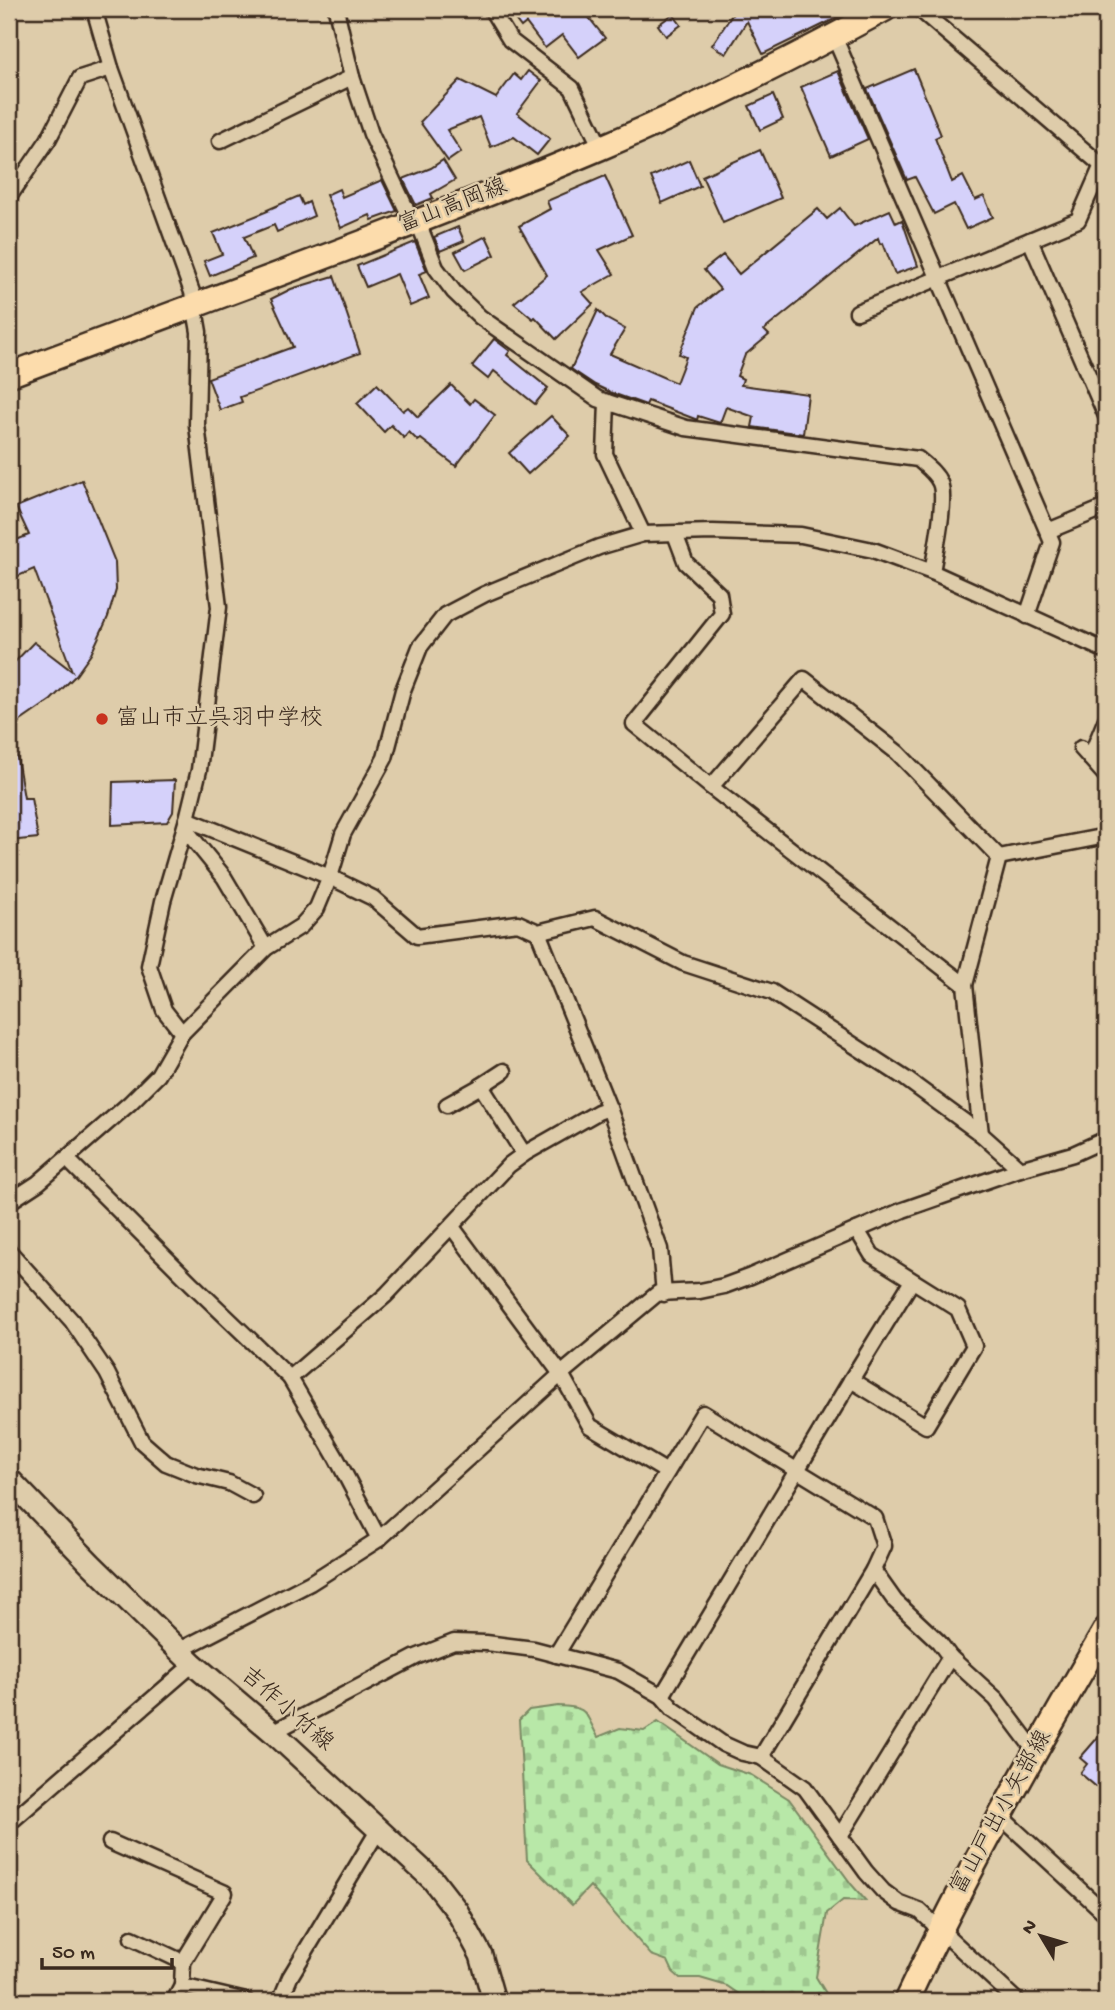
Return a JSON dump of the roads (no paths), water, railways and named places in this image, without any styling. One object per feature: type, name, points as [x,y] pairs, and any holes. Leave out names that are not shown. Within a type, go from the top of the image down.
[{"type":"main road","name":"富山高岡線","points":[[9,375],[416,222],[601,148],[707,100],[884,9]]},
{"type":"main road","name":"吉作小竹線","points":[[9,1479],[91,1564],[187,1657],[273,1732],[433,1880],[457,1911],[481,1955],[494,2001]]},
{"type":"main road","name":"富山戸出小矢部線","points":[[906,2001],[939,1929],[999,1815],[1106,1629]]},
{"type":"street","points":[[94,9],[111,68],[191,292],[199,332],[197,425],[219,607],[198,770],[186,824],[163,901],[149,966],[164,1010],[182,1033]]},
{"type":"street","points":[[336,9],[352,77],[371,134],[436,268],[454,292],[480,317],[598,399],[686,428],[918,459],[931,470],[941,485],[942,503],[932,572]]},
{"type":"street","points":[[491,9],[510,40],[572,88],[601,148]]},
{"type":"street","points":[[857,312],[1079,220],[1104,167],[919,9]]},
{"type":"street","points":[[835,36],[1052,542],[1027,616]]},
{"type":"street","points":[[9,197],[48,140],[80,78],[111,68]]},
{"type":"street","points":[[220,141],[352,77]]},
{"type":"street","points":[[1030,240],[1106,416]]},
{"type":"street","points":[[607,402],[606,454],[643,534]]},
{"type":"street","points":[[1048,531],[1106,507]]},
{"type":"street","points":[[11,1196],[67,1159],[158,1075],[182,1033],[266,948],[300,926],[317,908],[343,834],[385,758],[403,690],[420,647],[445,615],[485,594],[598,547],[643,534],[713,532],[801,535],[873,550],[932,572],[1106,651]]},
{"type":"street","points":[[675,534],[686,563],[719,594],[722,614],[635,724],[711,787],[965,985]]},
{"type":"street","points":[[711,787],[804,679],[898,753],[999,857]]},
{"type":"street","points":[[1106,719],[1086,753],[1106,776]]},
{"type":"street","points":[[186,824],[330,877],[373,898],[417,936],[518,923],[538,932],[595,918],[683,963],[772,992],[906,1080],[981,1134],[1020,1169]]},
{"type":"street","points":[[186,824],[224,877],[266,948]]},
{"type":"street","points":[[999,857],[1106,836]]},
{"type":"street","points":[[981,1134],[965,985],[999,857]]},
{"type":"street","points":[[538,932],[609,1108],[660,1249],[664,1294]]},
{"type":"street","points":[[447,1105],[504,1071]]},
{"type":"street","points":[[481,1086],[524,1154]]},
{"type":"street","points":[[290,1378],[386,1295],[509,1165],[524,1154],[609,1108]]},
{"type":"street","points":[[9,1820],[15,1819],[187,1657],[379,1539],[561,1374],[658,1293],[699,1291],[724,1286],[903,1210],[1020,1169],[1073,1154],[1106,1139]]},
{"type":"street","points":[[67,1159],[181,1274],[290,1378],[379,1539]]},
{"type":"street","points":[[452,1227],[561,1374],[590,1426],[667,1472]]},
{"type":"street","points":[[851,1380],[926,1426],[974,1346],[958,1309],[872,1255],[857,1230]]},
{"type":"street","points":[[9,1251],[72,1321],[107,1373],[142,1442],[166,1463],[196,1475],[229,1483],[253,1496]]},
{"type":"street","points":[[662,1696],[912,1281]]},
{"type":"street","points":[[556,1655],[703,1413],[875,1518],[884,1546],[873,1570],[761,1757]]},
{"type":"street","points":[[873,1570],[895,1601],[996,1699],[1035,1751]]},
{"type":"street","points":[[273,1732],[416,1657],[454,1642],[525,1648],[618,1671],[662,1696],[673,1709],[723,1744],[761,1757],[805,1788],[883,1891],[899,1903],[920,1911],[1017,2001]]},
{"type":"street","points":[[840,1836],[950,1657]]},
{"type":"street","points":[[999,1815],[1106,1914]]},
{"type":"street","points":[[280,2001],[290,1977],[379,1829]]},
{"type":"street","points":[[110,1842],[225,1894],[183,1962],[183,1986],[174,2001]]},
{"type":"street","points":[[132,1938],[183,1962]]},
{"type":"street","points":[[183,1986],[246,2001]]},
{"type":"place","name":"富山市立呉羽中学校","points":[[102,719]]}]
